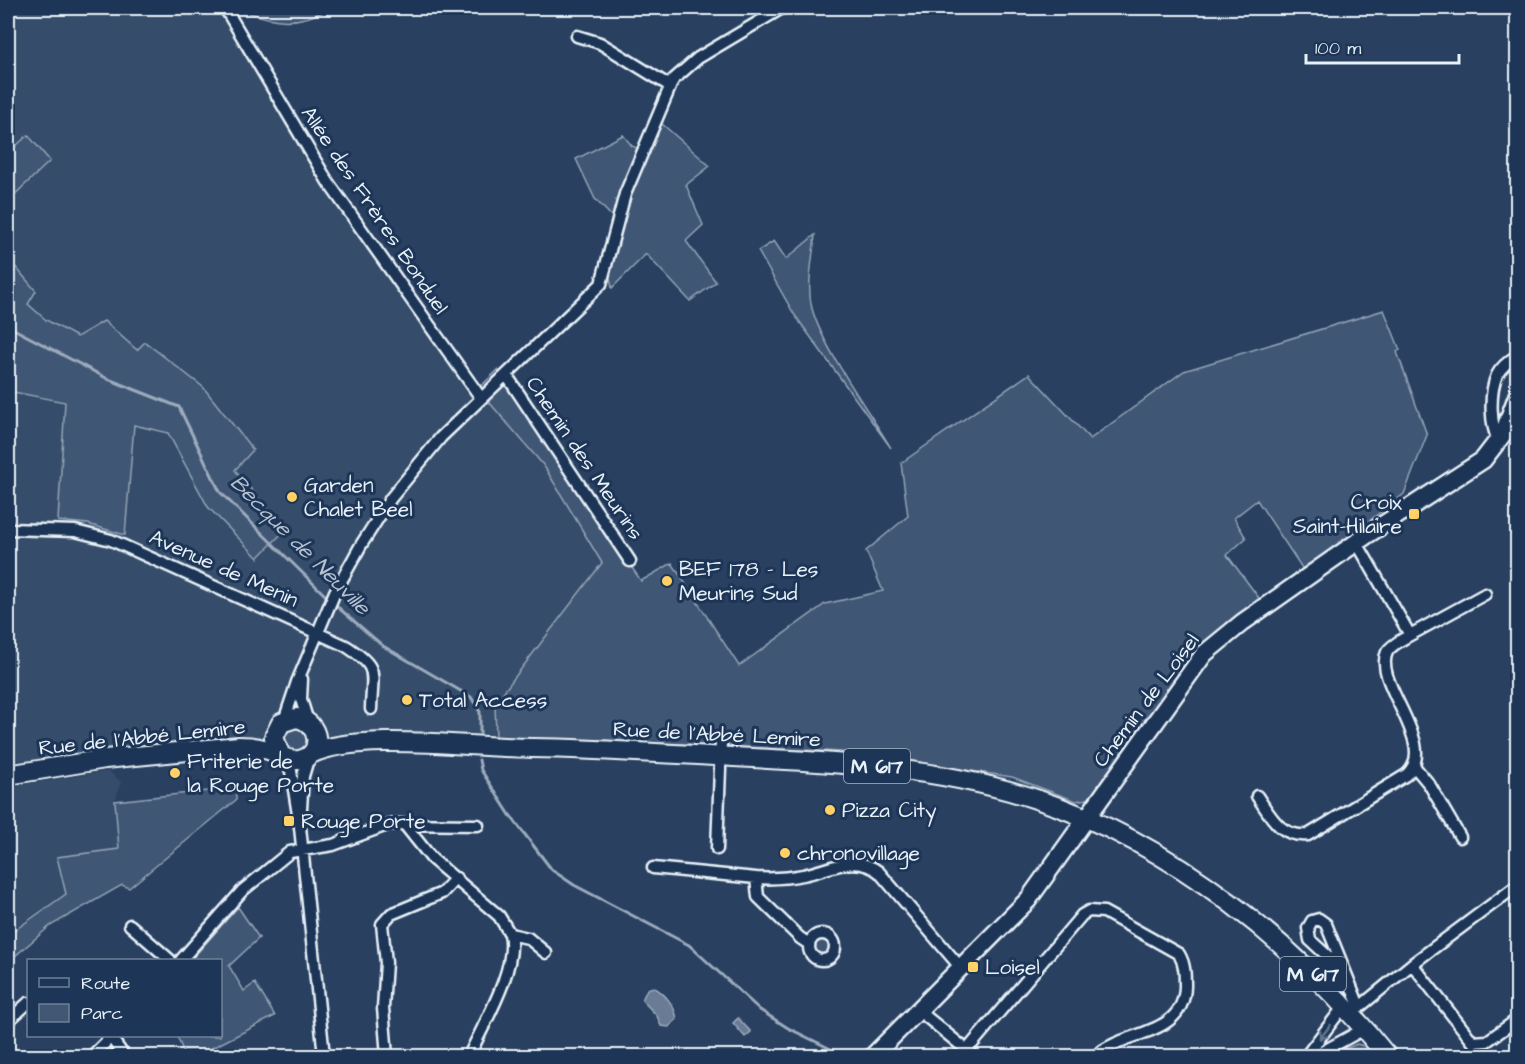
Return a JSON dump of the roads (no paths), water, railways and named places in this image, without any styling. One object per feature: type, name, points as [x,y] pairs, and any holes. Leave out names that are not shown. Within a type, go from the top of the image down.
[{"type":"main road","name":"Rue de l'Abbé Lemire","points":[[8,765],[116,748],[254,737],[296,718],[366,743]]},
{"type":"main road","name":"Rue de l'Abbé Lemire","points":[[280,725],[274,743],[283,756]]},
{"type":"main road","points":[[310,755],[317,740],[311,725]]},
{"type":"main road","name":"Rue de l'Abbé Lemire","points":[[8,775],[87,761],[239,746],[260,748],[297,760],[324,748],[366,743],[496,748],[566,758],[721,754],[918,780],[1010,800],[1084,823],[1228,903],[1278,941],[1352,1009],[1364,1029],[1388,1056]]},
{"type":"street","name":"Allée des Frères Bonduel","points":[[225,8],[328,182],[482,399]]},
{"type":"street","name":"Chemin des Meurins","points":[[280,725],[335,592],[369,532],[406,479],[441,438],[601,284],[625,194],[670,86],[698,58],[782,8]]},
{"type":"street","points":[[577,36],[600,43],[670,86]]},
{"type":"street","points":[[1499,442],[1493,426],[1495,381],[1503,367],[1518,355]]},
{"type":"street","name":"Chemin des Meurins","points":[[507,376],[630,561]]},
{"type":"street","name":"Chemin de Loisel","points":[[873,1056],[1023,905],[1204,654],[1252,616],[1357,543],[1477,465],[1499,442],[1518,394]]},
{"type":"street","name":"Avenue de Menin","points":[[8,529],[75,531],[102,537],[318,632],[346,646],[368,661],[372,669],[371,709]]},
{"type":"street","points":[[1357,543],[1410,635]]},
{"type":"street","points":[[1257,795],[1282,830],[1296,836],[1308,835],[1406,775],[1414,766],[1415,747],[1406,716],[1384,671],[1390,648],[1485,594]]},
{"type":"street","name":"Chemin des Meurins","points":[[304,667],[301,699],[311,725]]},
{"type":"street","points":[[717,849],[721,754]]},
{"type":"street","points":[[300,827],[302,782],[310,755]]},
{"type":"street","points":[[283,756],[291,771],[300,827],[324,1056]]},
{"type":"street","points":[[1414,766],[1429,784],[1460,837]]},
{"type":"street","points":[[182,959],[246,887],[285,855],[302,849],[333,845],[384,825],[421,822],[478,825]]},
{"type":"street","points":[[405,825],[428,855],[498,916],[510,934],[511,952],[503,981],[469,1056]]},
{"type":"street","points":[[653,868],[756,878],[796,876],[847,862],[870,866],[879,872],[961,968]]},
{"type":"street","points":[[387,1056],[383,1008],[386,963],[382,924],[391,914],[442,892],[456,878]]},
{"type":"street","points":[[756,878],[758,897],[809,944]]},
{"type":"street","points":[[1306,1056],[1352,1009],[1518,885]]},
{"type":"street","points":[[918,1010],[971,1053],[1082,915],[1095,910],[1104,912],[1179,954],[1184,967],[1185,988],[1182,1004],[1168,1023],[1106,1048],[1096,1056]]},
{"type":"street","points":[[1344,971],[1310,940],[1308,928],[1312,921],[1318,919],[1326,924],[1344,971],[1352,1009]]},
{"type":"street","points":[[130,925],[169,959]]},
{"type":"street","points":[[510,934],[528,938],[546,953]]},
{"type":"street","points":[[1412,964],[1473,1042],[1487,1041],[1518,1019]]},
{"type":"street","points":[[8,1021],[27,1004]]},
{"type":"street","points":[[1320,1055],[1364,1029]]},
{"type":"street","points":[[92,1056],[110,1037]]},
{"type":"street","points":[[112,1037],[124,1056]]},
{"type":"waterway","name":"Becque de Neuville","points":[[8,326],[108,379],[179,407],[220,492],[329,599]]},
{"type":"waterway","name":"Becque de Neuville","points":[[334,604],[383,646],[471,697],[480,712],[480,733]]},
{"type":"waterway","name":"Becque de Neuville","points":[[479,760],[481,770],[510,815],[552,870],[574,885],[689,945],[760,1010],[788,1028],[845,1056]]},
{"type":"place","name":"Garden Chalet Beel","points":[[292,497]]},
{"type":"place","name":"Croix Saint-Hilaire","points":[[1414,514]]},
{"type":"place","name":"BEF 178 - Les Meurins Sud","points":[[667,581]]},
{"type":"place","name":"Total Access","points":[[407,700]]},
{"type":"place","name":"Friterie de la Rouge Porte","points":[[175,773]]},
{"type":"place","name":"Pizza City","points":[[830,810]]},
{"type":"place","name":"Rouge Porte","points":[[289,821]]},
{"type":"place","name":"chronovillage","points":[[785,853]]},
{"type":"place","name":"Loisel","points":[[973,967]]}]
